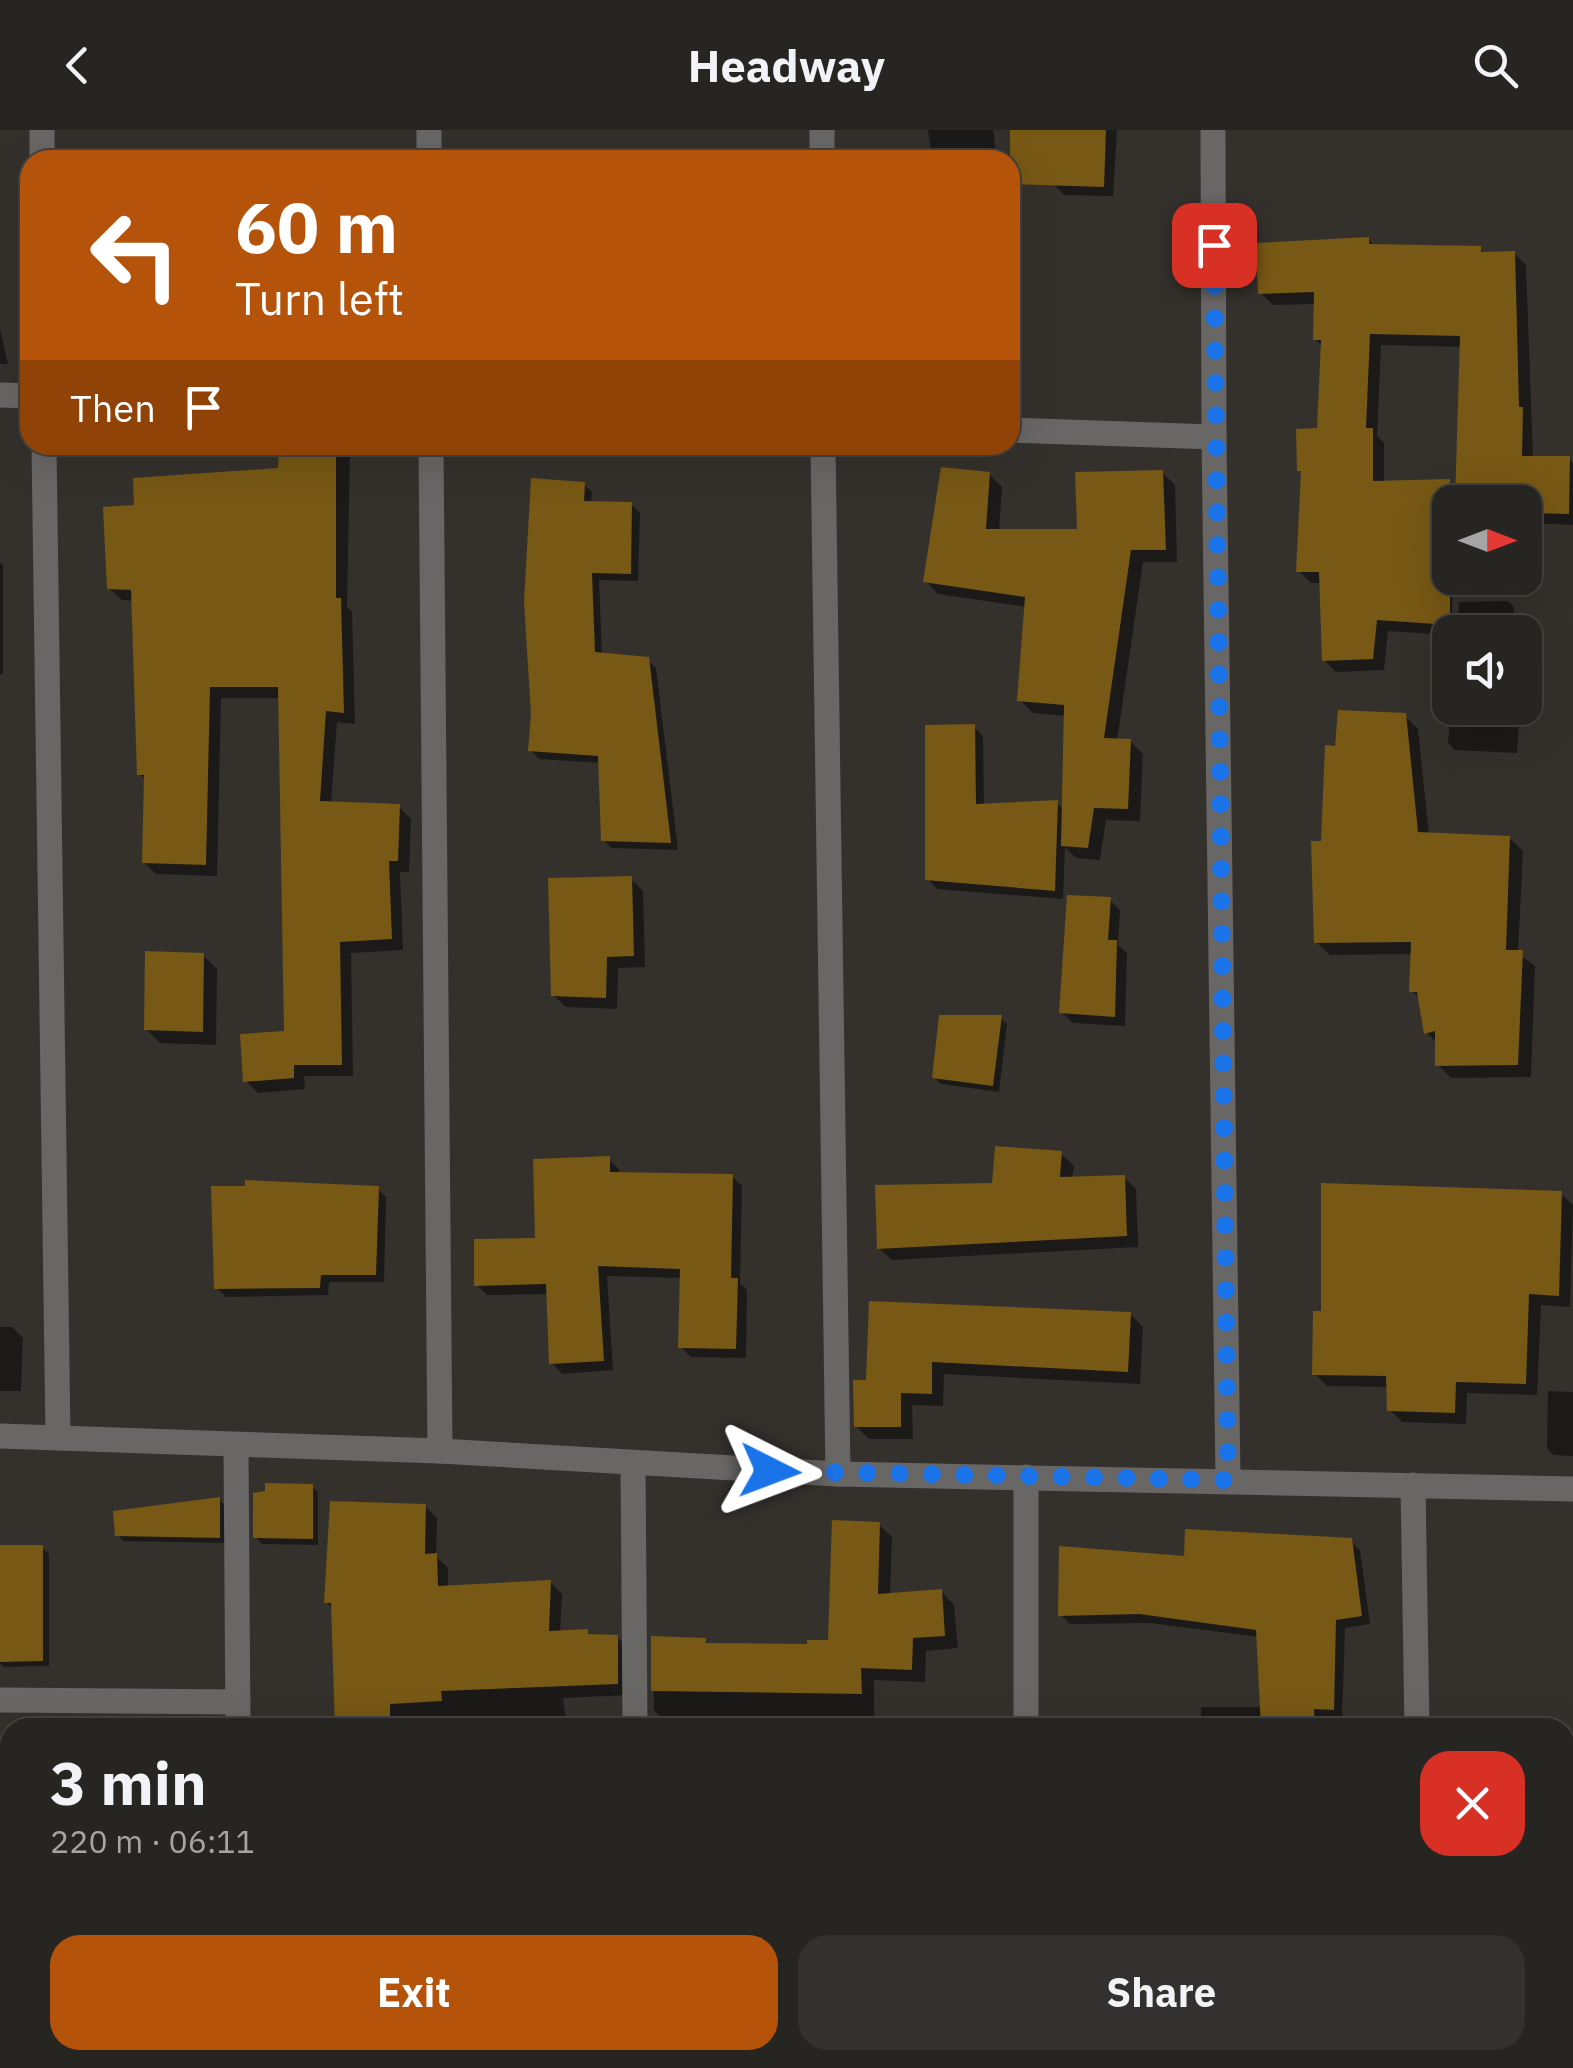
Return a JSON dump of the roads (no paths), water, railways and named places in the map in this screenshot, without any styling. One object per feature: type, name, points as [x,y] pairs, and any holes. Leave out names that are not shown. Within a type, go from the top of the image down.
[{"type":"street","points":[[1213,130],[1228,1480]]},
{"type":"street","points":[[1020,430],[1214,437]]},
{"type":"street","points":[[44,455],[58,1438]]},
{"type":"street","points":[[431,455],[440,1451]]},
{"type":"street","points":[[824,455],[838,1474]]},
{"type":"street","points":[[0,1436],[440,1451],[838,1474],[1573,1490]]},
{"type":"street","points":[[0,1700],[238,1715],[236,1446]]},
{"type":"street","points":[[633,1464],[634,1718]]},
{"type":"street","points":[[1026,1477],[1026,1718]]},
{"type":"street","points":[[1414,1486],[1417,1718]]}]
